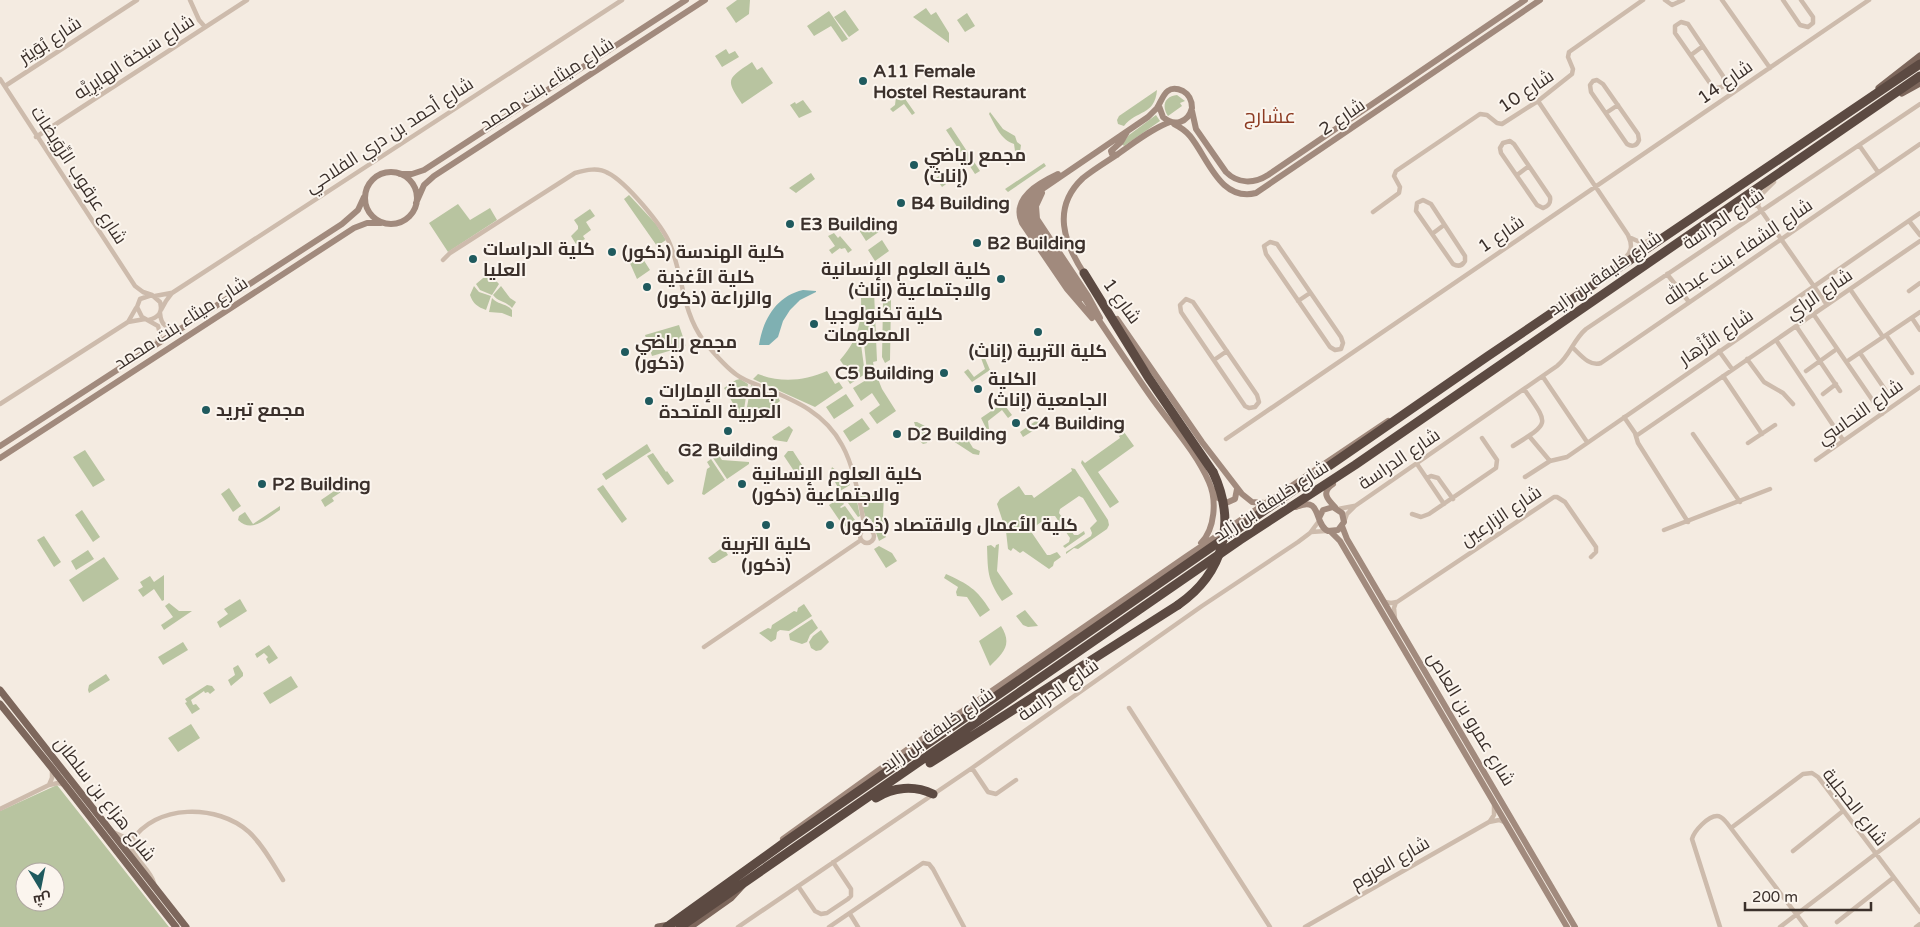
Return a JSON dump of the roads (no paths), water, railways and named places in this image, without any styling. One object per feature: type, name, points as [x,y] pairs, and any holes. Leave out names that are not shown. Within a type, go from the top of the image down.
[{"type":"highway","name":"شارع خليفة بن زايد","points":[[668,926],[1096,629],[1191,560],[1612,271],[1920,64]]},
{"type":"highway","name":"شارع خليفة بن زايد","points":[[680,927],[1270,520],[1355,465],[1920,76]]},
{"type":"highway","points":[[911,768],[920,768],[930,763],[1178,605],[1201,585],[1213,568],[1223,543],[1225,525],[1224,503],[1213,472],[1143,369],[1084,274]]},
{"type":"highway","points":[[845,813],[853,813],[890,791],[912,788],[933,794]]},
{"type":"main road","name":"شارع خليفة بن زايد","points":[[1857,106],[1920,56]]},
{"type":"main road","name":"شارع خليفة بن زايد","points":[[1881,103],[1920,82]]},
{"type":"main road","name":"شارع هزاع بن سلطان","points":[[0,690],[186,927]]},
{"type":"main road","name":"شارع هزاع بن سلطان","points":[[0,704],[176,927]]},
{"type":"main road","points":[[690,927],[731,898],[744,884]]},
{"type":"main road","points":[[658,927],[668,926]]},
{"type":"street","name":"شارع بُوَيتِر","points":[[4,86],[136,0]]},
{"type":"street","points":[[190,0],[199,20],[205,27]]},
{"type":"street","name":"شارع سَبخة الهايرِيَّه","points":[[36,137],[247,0]]},
{"type":"street","name":"شارع أحمد بن دري الفلاحي","points":[[161,311],[172,293],[622,0]]},
{"type":"street","name":"شارع ميثاء بنت محمد","points":[[400,174],[412,174],[424,170],[686,0]]},
{"type":"street","name":"شارع ميثاء بنت محمد","points":[[416,204],[424,185],[434,176],[705,0]]},
{"type":"street","name":"شارع 2","points":[[1192,110],[1196,129],[1226,172],[1241,181],[1257,181],[1525,0]]},
{"type":"street","name":"شارع 2","points":[[1171,122],[1190,136],[1225,186],[1236,193],[1256,193],[1540,0]]},
{"type":"street","name":"شارع 10","points":[[1373,212],[1400,193],[1400,187],[1394,176],[1396,171],[1482,114],[1487,114],[1494,122],[1502,124],[1538,101],[1572,74],[1572,66],[1568,57],[1569,52],[1642,0]]},
{"type":"street","points":[[1665,0],[1668,4],[1674,5],[1683,0]]},
{"type":"street","points":[[1722,0],[1770,68]]},
{"type":"street","points":[[1783,0],[1800,25],[1810,26]]},
{"type":"street","points":[[1801,0],[1813,17],[1810,26]]},
{"type":"street","name":"شارع 14","points":[[1596,187],[1869,0]]},
{"type":"street","points":[[1684,22],[1688,24],[1724,78],[1725,82],[1722,87],[1716,88],[1712,86],[1675,33],[1674,28],[1677,24],[1684,22]]},
{"type":"street","points":[[1810,26],[1817,36]]},
{"type":"street","points":[[1691,55],[1703,46]]},
{"type":"street","name":"شارع عرقوب الرِّوَيضات","points":[[0,79],[36,137],[135,286],[138,305]]},
{"type":"street","points":[[1592,81],[1602,82],[1618,105],[1639,137],[1636,145],[1627,144],[1590,90],[1592,81]]},
{"type":"street","points":[[1722,87],[1728,97]]},
{"type":"street","points":[[1172,90],[1178,90],[1184,92],[1190,98],[1192,110],[1189,117],[1183,121],[1171,122],[1163,117],[1159,106],[1164,94],[1172,90]]},
{"type":"street","points":[[1538,101],[1628,235],[1632,244],[1630,252],[1612,271]]},
{"type":"street","name":"شارع الدراسة","points":[[1343,524],[1347,514],[1355,506],[1564,360],[1572,346],[1586,329],[1760,208],[1920,104]]},
{"type":"street","points":[[1606,113],[1618,105]]},
{"type":"street","name":"شارع 1","points":[[1159,106],[1128,131],[1038,192],[1031,204],[1030,214],[1034,224],[1091,311],[1190,450],[1210,484],[1213,503],[1211,527],[1205,540],[1187,556]]},
{"type":"street","name":"شارع 1","points":[[1171,122],[1153,130],[1089,173],[1078,184],[1069,198],[1065,210],[1064,228],[1066,240],[1084,274],[1237,489],[1248,500],[1265,503]]},
{"type":"street","points":[[1117,155],[1113,155],[1111,151],[1121,142],[1128,131]]},
{"type":"street","points":[[1507,141],[1514,144],[1529,166],[1550,196],[1550,203],[1542,208],[1537,205],[1501,153],[1500,148],[1503,143],[1507,141]]},
{"type":"street","name":"شارع الشفاء بنت عبدالله","points":[[1572,346],[1590,363],[1599,364],[1920,144]]},
{"type":"street","points":[[1636,145],[1644,155]]},
{"type":"street","points":[[1859,145],[1878,172]]},
{"type":"street","points":[[1076,166],[1042,193],[1037,201],[1036,214],[1092,301],[1103,327]]},
{"type":"street","name":"شارع 1","points":[[1076,166],[1066,170],[1031,194],[1026,203],[1025,215],[1028,224],[1081,300],[1091,311]]},
{"type":"street","points":[[1517,175],[1529,166]]},
{"type":"street","points":[[443,260],[450,253],[575,174],[595,169],[608,173],[630,192],[662,229],[674,254],[686,306],[691,319],[702,338],[720,360],[737,375],[808,408],[831,428],[848,456],[865,529]]},
{"type":"street","points":[[1066,170],[1050,178],[1025,196],[1020,202],[1019,215],[1067,289],[1081,306],[1103,327]]},
{"type":"street","points":[[388,172],[400,174],[414,186],[417,194],[416,204],[411,215],[401,222],[389,225],[381,223],[370,215],[365,206],[364,197],[368,186],[376,176],[388,172]]},
{"type":"street","points":[[1760,208],[1760,196],[1777,175]]},
{"type":"street","name":"شارع 1","points":[[1226,439],[1596,187]]},
{"type":"street","name":"شارع ميثاء بنت محمد","points":[[0,446],[348,219],[358,210],[364,197]]},
{"type":"street","points":[[1419,201],[1429,202],[1465,256],[1465,261],[1462,265],[1457,266],[1453,264],[1416,211],[1416,205],[1419,201]]},
{"type":"street","points":[[1721,213],[1727,213],[1741,205],[1750,204],[1760,208],[1827,305]]},
{"type":"street","points":[[1547,206],[1554,216]]},
{"type":"street","name":"شارع الأَزْهار","points":[[1525,477],[1550,461],[1567,458],[1587,442],[1920,213]]},
{"type":"street","points":[[1909,221],[1920,235]]},
{"type":"street","name":"شارع ميثاء بنت محمد","points":[[0,458],[354,228],[367,223],[381,223]]},
{"type":"street","points":[[1432,234],[1444,225]]},
{"type":"street","points":[[1628,235],[1634,241],[1642,243],[1664,236]]},
{"type":"street","name":"شارع الراي","points":[[1636,436],[1920,241]]},
{"type":"street","points":[[1268,242],[1277,244],[1342,338],[1343,345],[1340,349],[1335,350],[1330,347],[1264,252],[1264,246],[1268,242]]},
{"type":"street","points":[[1462,265],[1469,274]]},
{"type":"street","points":[[1667,274],[1689,302]]},
{"type":"street","points":[[1909,291],[1920,283]]},
{"type":"street","name":"شارع عرقوب الرِّوَيضات","points":[[135,286],[153,296]]},
{"type":"street","points":[[1850,289],[1912,373]]},
{"type":"street","name":"شارع أحمد بن دري الفلاحي","points":[[153,296],[172,293]]},
{"type":"street","points":[[1298,301],[1310,293]]},
{"type":"street","points":[[128,322],[144,296],[153,296],[160,302],[161,321],[165,327],[171,329],[181,328]]},
{"type":"street","points":[[1188,299],[1193,302],[1227,351],[1258,397],[1259,402],[1255,407],[1249,408],[1245,406],[1180,310],[1183,300],[1188,299]]},
{"type":"street","points":[[138,305],[139,314],[155,324],[160,330],[156,344]]},
{"type":"street","points":[[0,404],[128,322],[154,319],[161,311]]},
{"type":"street","points":[[1849,360],[1920,312]]},
{"type":"street","points":[[1814,314],[1882,414]]},
{"type":"street","points":[[1912,318],[1920,330]]},
{"type":"street","points":[[1796,326],[1840,391]]},
{"type":"street","points":[[1776,340],[1843,440]]},
{"type":"street","points":[[1340,349],[1346,358]]},
{"type":"street","points":[[1214,360],[1227,351]]},
{"type":"street","points":[[1806,371],[1834,351]]},
{"type":"street","points":[[1719,352],[1732,369]]},
{"type":"street","points":[[1860,352],[1886,390]]},
{"type":"street","points":[[1747,359],[1764,382],[1783,393],[1793,404]]},
{"type":"street","points":[[1543,376],[1587,442]]},
{"type":"street","points":[[1722,376],[1762,434]]},
{"type":"street","points":[[1823,394],[1836,384]]},
{"type":"street","name":"شارع النحاسي","points":[[1816,460],[1920,387]]},
{"type":"street","points":[[1514,446],[1540,428],[1543,419],[1524,389]]},
{"type":"street","points":[[1255,407],[1261,415]]},
{"type":"street","points":[[778,848],[786,836],[1187,556],[1371,430],[1391,419],[1403,416]]},
{"type":"street","points":[[1624,417],[1636,436],[1638,443],[1688,522]]},
{"type":"street","points":[[1748,443],[1775,425]]},
{"type":"street","points":[[1693,434],[1740,502]]},
{"type":"street","points":[[1529,436],[1550,461]]},
{"type":"street","points":[[1412,514],[1421,517],[1453,499],[1497,466],[1497,460],[1482,438]]},
{"type":"street","points":[[1417,464],[1444,504]]},
{"type":"street","points":[[1310,533],[1338,530],[1343,524],[1343,515],[1327,499],[1327,489],[1350,472],[1355,465]]},
{"type":"street","points":[[1427,478],[1431,476],[1438,478],[1453,499]]},
{"type":"street","points":[[1210,484],[1215,496],[1226,503],[1235,499],[1237,489]]},
{"type":"street","points":[[1664,530],[1770,489]]},
{"type":"street","name":"شارع الزارعين","points":[[1397,602],[1554,497],[1560,498],[1564,502],[1596,547],[1596,552],[1591,557]]},
{"type":"street","points":[[1270,520],[1278,518],[1304,504],[1312,506],[1319,519],[1329,531]]},
{"type":"street","name":"شارع الدراسة","points":[[1337,509],[1355,506]]},
{"type":"street","points":[[1310,533],[1325,509],[1337,509]]},
{"type":"street","name":"شارع عمرو بن العاص","points":[[1343,524],[1347,539],[1575,927]]},
{"type":"street","points":[[865,529],[872,531],[874,539],[867,543],[860,540],[860,532],[865,529]]},
{"type":"street","name":"شارع عمرو بن العاص","points":[[1329,531],[1340,541],[1512,830],[1567,927]]},
{"type":"street","name":"شارع الدراسة","points":[[738,927],[972,768],[1202,606],[1310,533]]},
{"type":"street","points":[[704,647],[860,540]]},
{"type":"street","points":[[1384,602],[1397,602]]},
{"type":"street","points":[[1396,622],[1394,608],[1397,602]]},
{"type":"street","points":[[1129,708],[1270,927]]},
{"type":"street","points":[[49,785],[52,778],[51,767]]},
{"type":"street","points":[[972,768],[988,792],[992,794],[996,794],[1016,780]]},
{"type":"street","name":"شارع الحجلية","points":[[1731,828],[1808,772],[1816,776],[1920,912]]},
{"type":"street","points":[[0,808],[49,785],[58,783],[66,786]]},
{"type":"street","points":[[1489,822],[1494,812],[1492,797]]},
{"type":"street","points":[[1793,851],[1843,811]]},
{"type":"street","points":[[110,830],[124,837],[137,833],[154,822],[177,813],[193,812],[218,816],[234,822],[249,833],[262,847],[283,880]]},
{"type":"street","points":[[1720,927],[1692,837],[1697,830],[1714,817],[1722,818],[1731,828],[1806,927]]},
{"type":"street","points":[[1780,927],[1920,820]]},
{"type":"street","points":[[1489,822],[1502,821],[1512,830]]},
{"type":"street","name":"شارع العزوم","points":[[1305,927],[1489,822]]},
{"type":"street","points":[[137,833],[131,842],[132,850],[151,875],[154,886]]},
{"type":"street","points":[[798,886],[815,911],[821,914],[848,900],[852,889],[833,862]]},
{"type":"street","points":[[829,927],[920,864],[926,863],[933,869],[964,927]]},
{"type":"street","points":[[1837,922],[1893,878]]},
{"type":"street","points":[[850,914],[858,927]]},
{"type":"street","points":[[1916,927],[1920,924]]},
{"type":"water","points":[[803,290],[816,292],[800,300],[790,310],[783,321],[778,337],[769,345],[759,345],[764,327],[772,310],[785,298]]},
{"type":"place","name":"A11 Female Hostel Restaurant","points":[[863,81]]},
{"type":"place","name":"مجمع رياضي (إناث)","points":[[914,165]]},
{"type":"place","name":"B4 Building","points":[[901,203]]},
{"type":"place","name":"E3 Building","points":[[790,224]]},
{"type":"place","name":"B2 Building","points":[[977,243]]},
{"type":"place","name":"كلية الهندسة (ذكور)","points":[[612,252]]},
{"type":"place","name":"كلية الدراسات العليا","points":[[473,259]]},
{"type":"place","name":"كلية العلوم الإنسانية والاجتماعية (إناث)","points":[[1001,279]]},
{"type":"place","name":"كلية الأغذية والزراعة (ذكور)","points":[[647,287]]},
{"type":"place","name":"كلية تكنولوجيا المعلومات","points":[[814,324]]},
{"type":"place","name":"كلية التربية (إناث)","points":[[1038,332]]},
{"type":"place","name":"مجمع رياضي (ذكور)","points":[[625,352]]},
{"type":"place","name":"C5 Building","points":[[944,373]]},
{"type":"place","name":"الكلية الجامعية (إناث)","points":[[978,389]]},
{"type":"place","name":"جامعة الإمارات العربية المتحدة","points":[[649,401]]},
{"type":"place","name":"مجمع تبريد","points":[[206,410]]},
{"type":"place","name":"C4 Building","points":[[1016,423]]},
{"type":"place","name":"G2 Building","points":[[728,431]]},
{"type":"place","name":"D2 Building","points":[[897,434]]},
{"type":"place","name":"P2 Building","points":[[262,484]]},
{"type":"place","name":"كلية العلوم الإنسانية والاجتماعية (ذكور)","points":[[742,484]]},
{"type":"place","name":"كلية التربية (ذكور)","points":[[766,525]]},
{"type":"place","name":"كلية الأعمال والاقتصاد (ذكور)","points":[[830,525]]},
{"type":"district","name":"عشارج","points":[[1270,117]]}]
